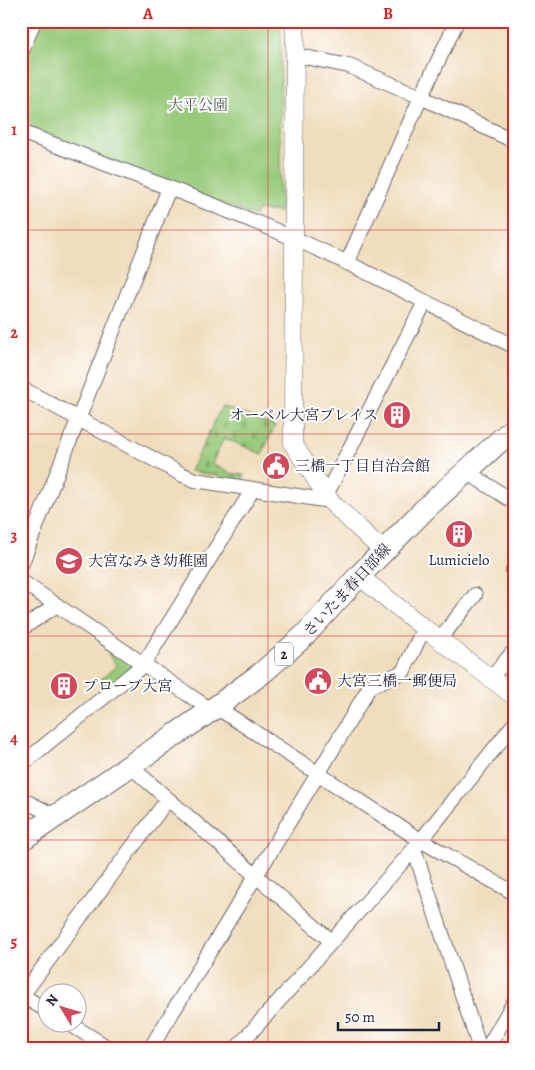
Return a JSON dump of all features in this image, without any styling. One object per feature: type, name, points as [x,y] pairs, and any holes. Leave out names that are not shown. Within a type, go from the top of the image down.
[{"type":"main road","name":"さいたま春日部線","points":[[21,840],[262,673],[304,636],[359,576],[425,509],[514,428]]},
{"type":"street","points":[[21,53],[34,21]]},
{"type":"street","points":[[295,21],[293,444],[328,498],[383,551]]},
{"type":"street","points":[[347,263],[457,21]]},
{"type":"street","points":[[295,55],[349,66],[421,97],[514,141]]},
{"type":"street","points":[[21,132],[169,188],[293,238],[513,344]]},
{"type":"street","points":[[21,565],[169,188]]},
{"type":"street","points":[[328,498],[425,302]]},
{"type":"street","points":[[21,388],[189,478],[328,498]]},
{"type":"street","points":[[467,472],[514,502]]},
{"type":"street","points":[[21,765],[143,665],[253,488]]},
{"type":"street","points":[[359,576],[439,640],[514,696]]},
{"type":"street","points":[[21,581],[143,665],[318,774],[417,845],[514,893]]},
{"type":"street","points":[[439,640],[475,595]]},
{"type":"street","points":[[21,629],[57,605]]},
{"type":"street","points":[[150,1049],[370,686],[403,672],[424,628]]},
{"type":"street","points":[[491,678],[514,651]]},
{"type":"street","points":[[236,1049],[417,845],[514,724]]},
{"type":"street","points":[[130,766],[332,940]]},
{"type":"street","points":[[21,799],[55,816]]},
{"type":"street","points":[[38,1005],[22,996],[168,799]]},
{"type":"street","points":[[417,845],[480,1049]]},
{"type":"street","points":[[487,1049],[514,1002]]},
{"type":"street","points":[[83,1032],[110,1049]]},
{"type":"green space","name":"大平公園","points":[[37,21],[281,21],[280,212],[258,210],[255,216],[21,127],[21,62]]},
{"type":"green space","points":[[222,406],[275,426],[262,454],[224,438],[212,464],[230,473],[244,475],[243,481],[190,471]]},
{"type":"green space","points":[[98,638],[136,665],[107,691],[99,681],[116,666]]},
{"type":"place","name":"オーベル大宮プレイス","points":[[397,415]]},
{"type":"place","name":"三橋一丁目自治会館","points":[[276,466]]},
{"type":"place","name":"Lumicielo","points":[[459,534]]},
{"type":"place","name":"大宮なみき幼稚園","points":[[69,561]]},
{"type":"place","name":"大宮三橋一郵便局","points":[[318,681]]},
{"type":"place","name":"プローブ大宮","points":[[64,686]]}]
